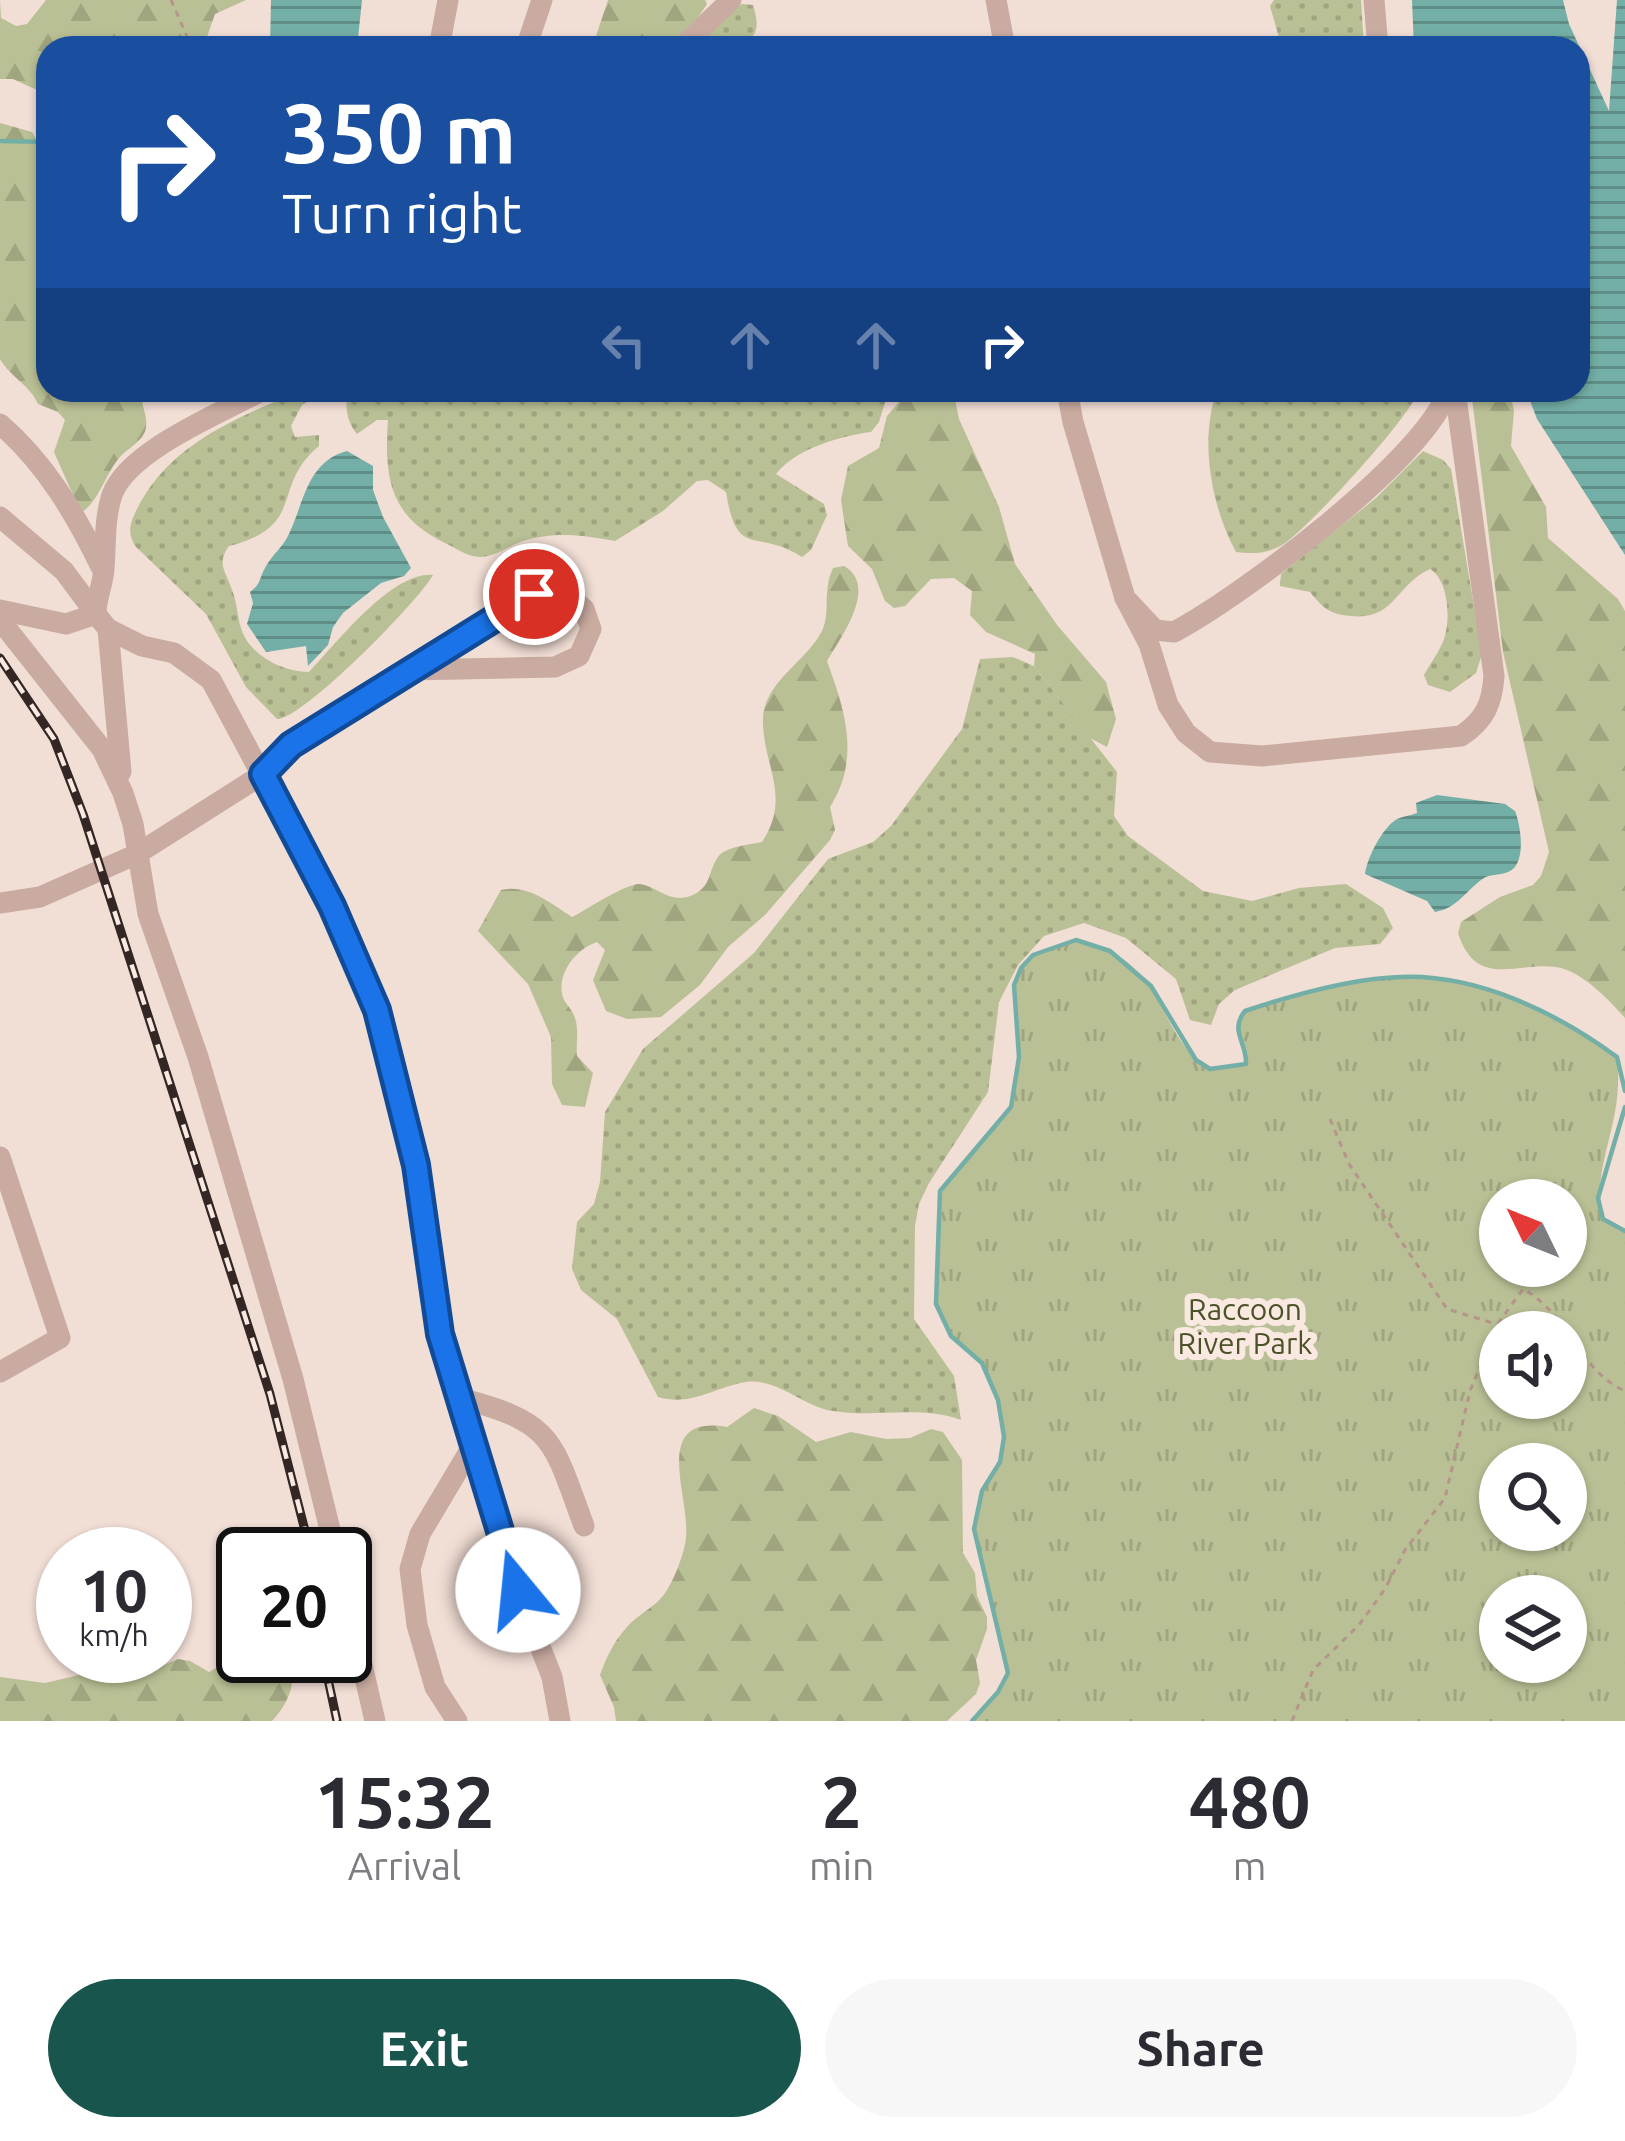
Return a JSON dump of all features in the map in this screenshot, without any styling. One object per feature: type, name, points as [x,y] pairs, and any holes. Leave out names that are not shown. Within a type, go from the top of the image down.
[{"type":"lane","points":[[441,36],[448,0]]},
{"type":"lane","points":[[530,36],[542,0]]},
{"type":"lane","points":[[995,0],[1002,36]]},
{"type":"lane","points":[[1374,0],[1377,36]]},
{"type":"lane","points":[[692,36],[722,4]]},
{"type":"lane","points":[[241,402],[148,454],[113,491],[104,526],[102,622],[124,793],[148,914],[198,1057],[293,1379],[329,1527]]},
{"type":"lane","points":[[1070,402],[1125,598],[1150,644],[1168,705],[1186,733],[1210,752],[1262,756],[1461,736],[1478,725],[1487,711],[1494,676],[1454,402]]},
{"type":"lane","points":[[1125,598],[1155,630],[1174,632],[1189,624],[1316,534],[1380,475],[1443,402]]},
{"type":"lane","points":[[1430,421],[1449,423],[1463,444]]},
{"type":"lane","points":[[0,424],[47,472],[104,572]]},
{"type":"lane","points":[[0,517],[64,571],[102,622],[142,646],[174,652],[211,680],[332,906],[377,1010],[416,1165],[440,1334],[518,1590],[551,1677],[560,1721]]},
{"type":"lane","points":[[0,903],[40,897],[137,854],[263,774],[291,745],[409,670],[534,594],[562,590],[584,609],[590,629],[579,656],[555,667],[409,670]]},
{"type":"lane","points":[[0,610],[66,624],[102,622]]},
{"type":"lane","points":[[0,620],[102,749],[124,793]]},
{"type":"lane","points":[[0,1157],[60,1338],[0,1372]]},
{"type":"lane","points":[[459,1398],[512,1412],[544,1436],[557,1454],[584,1526]]},
{"type":"lane","points":[[457,1721],[435,1688],[418,1625],[410,1569],[420,1534],[473,1445]]},
{"type":"lane","points":[[366,1683],[375,1721]]},
{"type":"path","points":[[171,0],[187,36]]},
{"type":"path","points":[[1330,1119],[1349,1164],[1447,1309],[1479,1319]]},
{"type":"path","points":[[1507,1311],[1523,1289],[1554,1311]]},
{"type":"path","points":[[1587,1357],[1597,1372],[1625,1391]]},
{"type":"path","points":[[1292,1721],[1313,1670],[1359,1625],[1444,1498],[1479,1369]]},
{"type":"green space","points":[[0,0],[1,18],[16,26],[27,24],[46,0],[246,0],[215,14],[207,36],[36,36],[36,90],[13,79],[0,79]]},
{"type":"green space","points":[[608,0],[705,0],[707,4],[680,36],[596,36]]},
{"type":"green space","points":[[1274,0],[1361,0],[1363,36],[1279,36],[1270,6]]},
{"type":"green space","points":[[742,4],[753,5],[755,33],[704,36],[722,16]]},
{"type":"green space","points":[[0,123],[32,132],[36,139],[36,401],[0,359]]},
{"type":"green space","points":[[142,402],[145,432],[120,457],[81,513],[54,452],[65,420],[38,404]]},
{"type":"green space","points":[[276,402],[306,402],[291,426],[295,437],[319,435],[319,446],[295,476],[270,528],[229,546],[223,558],[245,638],[268,660],[309,672],[383,597],[417,577],[433,575],[384,633],[333,681],[310,701],[277,719],[246,687],[206,614],[135,546],[131,536],[136,511],[166,468],[230,422]]},
{"type":"green space","points":[[347,402],[885,402],[871,432],[819,445],[776,474],[824,504],[827,515],[811,550],[802,557],[742,535],[726,492],[708,480],[697,481],[663,511],[615,541],[546,536],[471,556],[426,532],[401,507],[387,459],[388,420],[377,420],[357,434]]},
{"type":"green space","points":[[899,402],[955,402],[999,507],[1015,564],[1057,625],[1106,682],[1116,719],[1107,747],[1090,738],[1034,666],[1035,654],[986,632],[970,615],[972,591],[954,578],[931,579],[905,606],[894,608],[885,601],[872,569],[848,546],[841,500],[848,466],[879,448],[887,416]]},
{"type":"green space","points":[[1214,402],[1413,402],[1313,518],[1282,545],[1254,553],[1236,552],[1214,494],[1209,451]]},
{"type":"green space","points":[[1472,402],[1512,402],[1511,446],[1546,507],[1548,538],[1618,599],[1625,611],[1625,1018],[1594,987],[1566,970],[1486,967],[1475,961],[1458,933],[1461,922],[1500,897],[1533,885],[1549,852],[1503,652]]},
{"type":"green space","points":[[1423,451],[1451,469],[1482,654],[1476,673],[1450,692],[1428,685],[1424,675],[1443,642],[1447,623],[1444,588],[1430,569],[1386,608],[1365,616],[1337,614],[1310,592],[1280,586],[1281,574],[1376,498]]},
{"type":"green space","points":[[844,566],[854,575],[858,599],[827,661],[847,734],[845,771],[830,807],[835,830],[830,840],[765,915],[728,947],[700,985],[661,1017],[627,1019],[606,1011],[593,980],[605,950],[597,942],[577,955],[566,969],[562,993],[576,1022],[577,1056],[593,1073],[585,1107],[562,1105],[552,1084],[551,1037],[528,984],[478,931],[501,890],[530,892],[572,917],[634,885],[685,898],[704,887],[722,853],[762,842],[776,797],[764,710],[776,686],[822,631],[833,568]]},
{"type":"green space","points":[[1013,657],[1034,666],[1117,772],[1114,816],[1128,836],[1203,891],[1252,901],[1299,888],[1346,884],[1383,908],[1393,928],[1380,944],[1335,948],[1235,990],[1219,1004],[1211,1025],[1190,1020],[1176,979],[1126,938],[1084,923],[1044,936],[1018,965],[999,1002],[988,1092],[929,1183],[915,1226],[914,1319],[954,1376],[961,1420],[930,1413],[833,1411],[758,1382],[734,1384],[692,1398],[658,1397],[617,1319],[581,1290],[572,1269],[577,1222],[594,1204],[600,1182],[605,1112],[643,1049],[754,953],[828,859],[873,842],[891,826],[962,729],[980,659]]},
{"type":"green space","name":"Raccoon River Park","points":[[1076,940],[1106,950],[1129,963],[1145,980],[1178,1037],[1210,1069],[1246,1064],[1239,1031],[1245,1011],[1343,984],[1401,977],[1459,982],[1515,999],[1617,1057],[1616,1104],[1600,1199],[1603,1219],[1625,1231],[1625,1721],[972,1721],[1008,1673],[974,1529],[982,1491],[1000,1462],[1004,1437],[998,1400],[982,1363],[951,1336],[936,1304],[940,1191],[1011,1106],[1019,1057],[1014,985],[1033,955]]},
{"type":"green space","points":[[754,1408],[778,1416],[816,1442],[851,1432],[886,1439],[910,1438],[931,1429],[943,1432],[962,1460],[963,1553],[975,1573],[987,1629],[976,1660],[980,1683],[976,1694],[947,1721],[616,1721],[602,1669],[622,1632],[666,1592],[683,1552],[681,1445],[689,1433],[703,1426],[727,1427]]},
{"type":"green space","points":[[192,1662],[209,1672],[216,1668],[216,1683],[292,1683],[272,1721],[0,1721],[0,1677],[36,1683],[192,1683]]},
{"type":"water","points":[[271,0],[362,0],[358,36],[270,36]]},
{"type":"water","points":[[1412,0],[1563,0],[1575,36],[1414,36]]},
{"type":"water","points":[[1617,0],[1625,0],[1625,555],[1531,402],[1590,402],[1590,70],[1609,111]]},
{"type":"water","points":[[347,451],[373,466],[373,490],[383,517],[411,568],[404,576],[381,583],[343,613],[328,645],[308,666],[306,646],[266,652],[247,624],[253,603],[250,592],[288,536],[315,474],[333,456]]},
{"type":"water","points":[[1437,795],[1505,804],[1515,811],[1521,844],[1514,868],[1484,878],[1455,904],[1435,912],[1427,901],[1365,874],[1386,829],[1397,819],[1417,813],[1416,803]]},
{"type":"waterway","points":[[0,141],[36,142]]},
{"type":"waterway","points":[[972,1721],[1008,1673],[974,1529],[982,1491],[1000,1462],[1004,1437],[998,1400],[982,1363],[951,1336],[936,1304],[940,1191],[1011,1107],[1019,1057],[1014,985],[1033,955],[1076,940],[1110,951],[1151,986],[1196,1060],[1210,1069],[1246,1064],[1239,1031],[1245,1011],[1343,984],[1430,978],[1487,989],[1569,1026],[1617,1057],[1625,1091]]},
{"type":"waterway","points":[[1625,1107],[1598,1198],[1603,1219],[1625,1231]]},
{"type":"railway","points":[[0,658],[54,739],[83,814],[270,1394],[304,1527]]},
{"type":"railway","points":[[329,1683],[337,1721]]},
{"type":"route","points":[[518,1590],[440,1334],[416,1165],[377,1010],[332,906],[263,774],[291,745],[534,594]]}]
